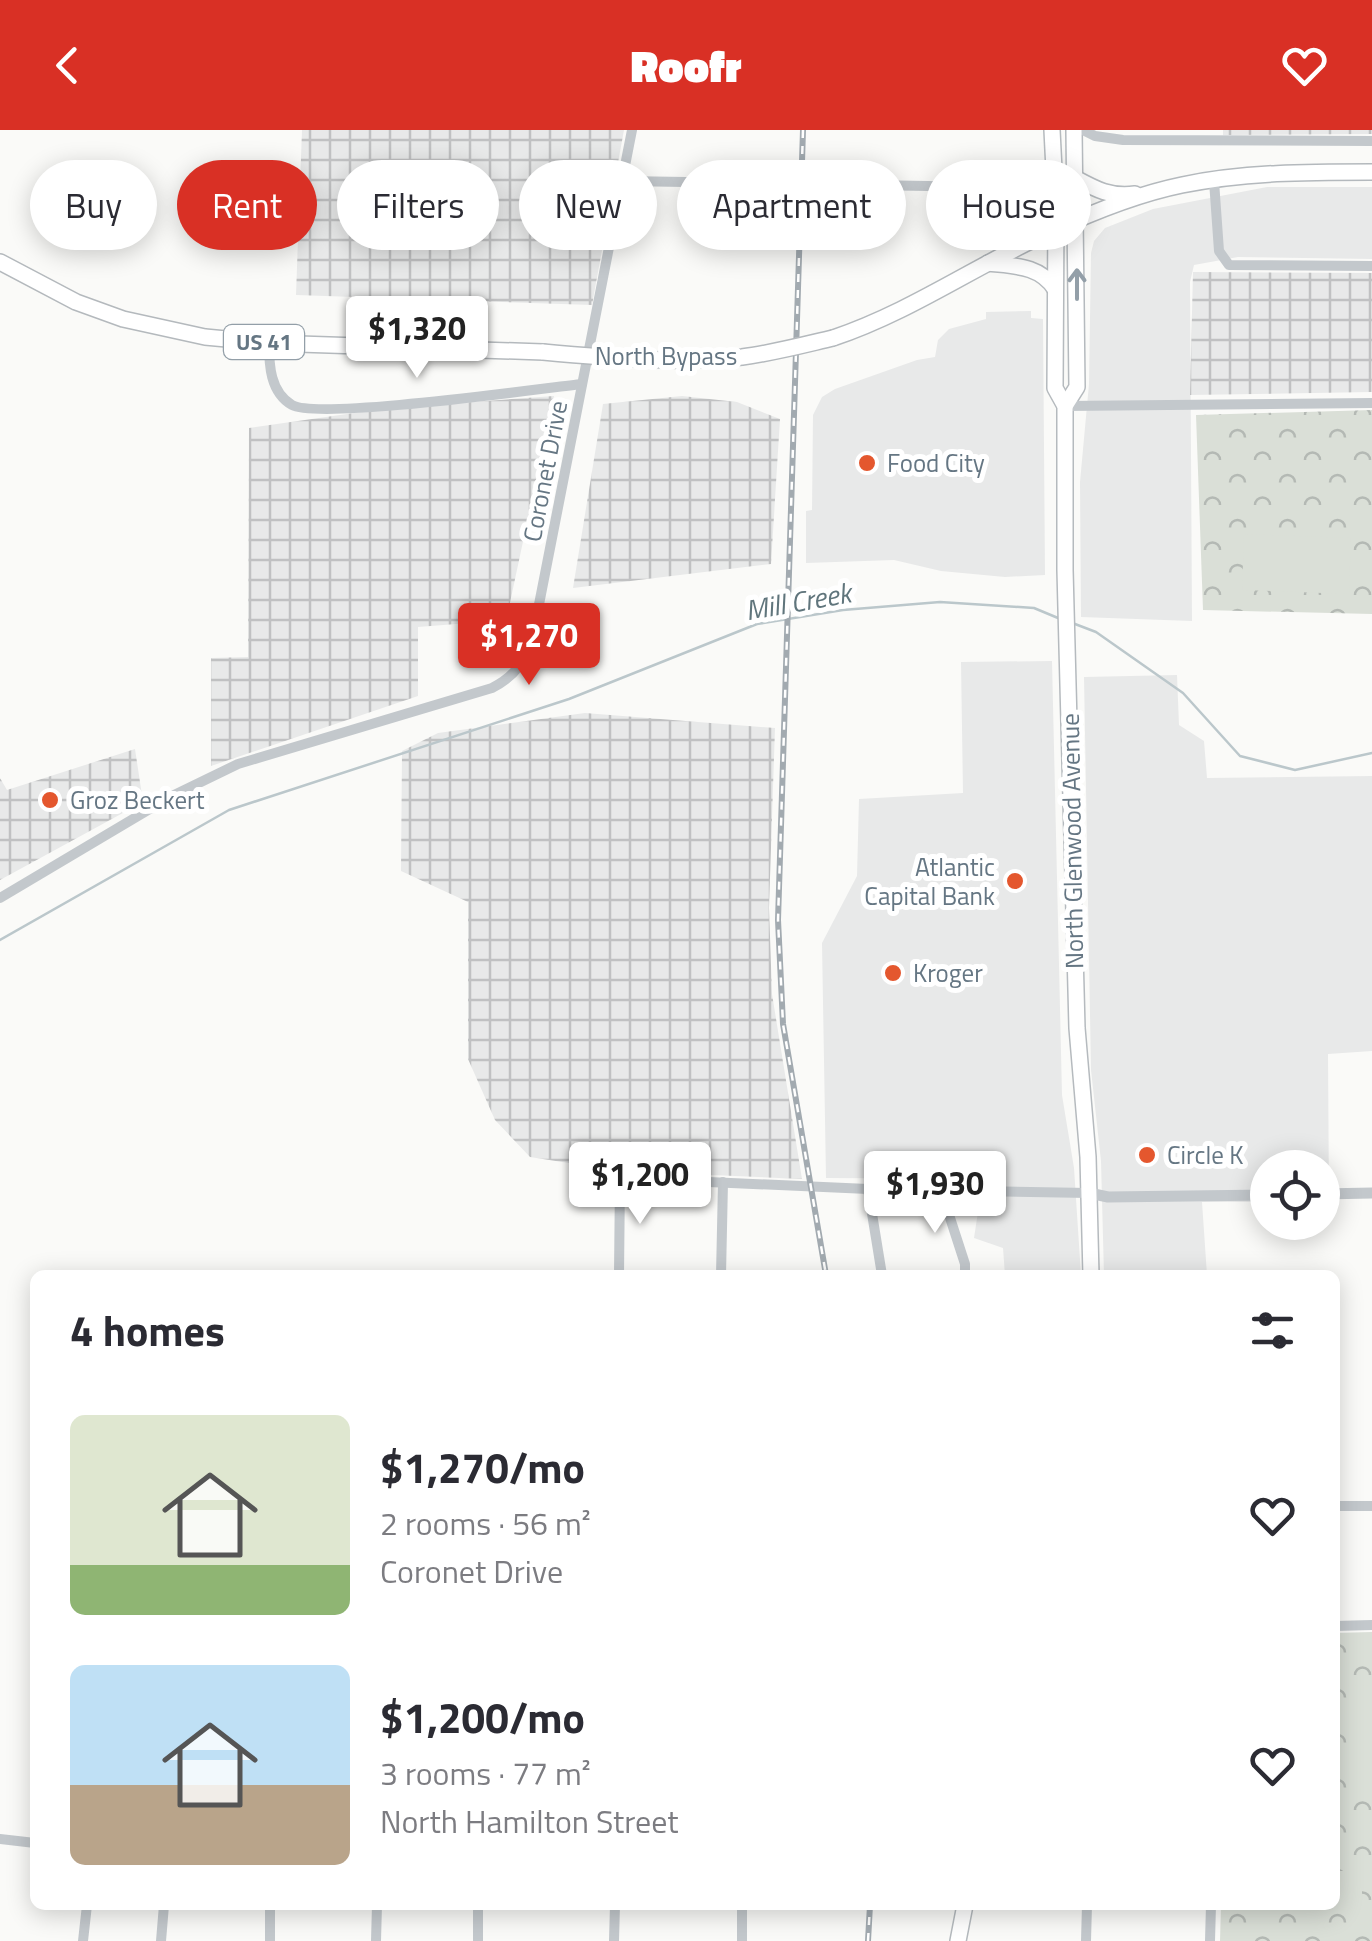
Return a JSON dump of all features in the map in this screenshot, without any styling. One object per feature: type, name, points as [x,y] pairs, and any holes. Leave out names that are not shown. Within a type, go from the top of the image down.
[{"type":"main road","name":"North Glenwood Avenue","points":[[1052,130],[1053,160]]},
{"type":"main road","name":"North Glenwood Avenue","points":[[1074,130],[1075,160]]},
{"type":"main road","name":"North Bypass","points":[[1091,216],[1164,190],[1214,180],[1271,174],[1372,172]]},
{"type":"main road","points":[[1091,185],[1112,195],[1164,190]]},
{"type":"main road","name":"North Bypass","points":[[0,262],[76,302],[204,338],[672,360],[772,352],[833,338],[893,314],[1014,250]]},
{"type":"main road","name":"North Glenwood Avenue","points":[[1056,250],[1054,388],[1065,406],[1065,570],[1078,1066],[1089,1193],[1090,1270]]},
{"type":"main road","name":"North Glenwood Avenue","points":[[1065,406],[1077,387],[1078,250]]},
{"type":"main road","points":[[988,263],[1028,268],[1042,274],[1055,290]]},
{"type":"main road","points":[[958,1941],[964,1910]]},
{"type":"street","name":"Coronet Drive","points":[[627,160],[632,130]]},
{"type":"street","points":[[1083,130],[1094,136],[1123,140],[1372,141]]},
{"type":"street","points":[[1214,180],[1220,251],[1229,265],[1372,266]]},
{"type":"street","points":[[657,182],[926,186]]},
{"type":"street","name":"Coronet Drive","points":[[0,898],[208,777],[270,753],[492,688],[515,673],[528,653],[533,634],[609,250]]},
{"type":"street","points":[[269,343],[268,366],[278,391],[303,410],[360,408],[582,384]]},
{"type":"street","points":[[1065,406],[1372,403]]},
{"type":"street","points":[[619,1270],[620,1178],[868,1189],[1089,1193],[1108,1197],[1250,1195]]},
{"type":"street","points":[[721,1270],[723,1182]]},
{"type":"street","points":[[868,1189],[881,1270]]},
{"type":"street","points":[[940,1190],[964,1270]]},
{"type":"street","points":[[1340,1194],[1372,1193]]},
{"type":"street","points":[[1340,1506],[1372,1506]]},
{"type":"street","points":[[1340,1626],[1372,1625]]},
{"type":"street","points":[[0,1838],[30,1842]]},
{"type":"street","points":[[83,1941],[86,1910]]},
{"type":"street","points":[[161,1941],[164,1910]]},
{"type":"street","points":[[270,1910],[270,1941]]},
{"type":"street","points":[[376,1941],[377,1910]]},
{"type":"street","points":[[478,1910],[478,1941]]},
{"type":"street","points":[[614,1941],[615,1910]]},
{"type":"street","points":[[742,1910],[742,1941]]},
{"type":"street","points":[[1086,1941],[1087,1910]]},
{"type":"street","points":[[1210,1941],[1211,1910]]},
{"type":"shaded area","points":[[302,130],[624,130],[619,160],[519,160],[519,250],[602,250],[592,305],[296,295],[298,250],[317,250],[317,160],[301,160]]},
{"type":"shaded area","points":[[1223,130],[1372,130],[1372,134],[1223,135]]},
{"type":"shaded area","points":[[1267,187],[1372,187],[1372,259],[1238,257],[1194,265],[1190,282],[1192,621],[1081,617],[1080,482],[1089,384],[1094,241],[1105,228],[1153,209]]},
{"type":"shaded area","points":[[1193,272],[1372,273],[1372,392],[1190,395]]},
{"type":"shaded area","points":[[1031,311],[1031,318],[1043,319],[1045,575],[1005,577],[941,571],[894,560],[806,563],[806,511],[812,510],[813,415],[822,397],[835,389],[935,357],[938,340],[949,329],[986,319],[986,312]]},
{"type":"shaded area","points":[[554,396],[508,612],[494,621],[418,627],[418,696],[211,766],[211,658],[248,657],[249,428],[389,408]]},
{"type":"shaded area","points":[[682,396],[737,402],[780,419],[771,564],[573,588],[603,404]]},
{"type":"shaded area","points":[[1052,661],[1062,1095],[1074,1168],[1081,1270],[1005,1270],[1003,1248],[974,1238],[983,1179],[826,1178],[822,943],[857,876],[859,799],[963,793],[961,662]]},
{"type":"shaded area","points":[[1177,675],[1179,725],[1204,741],[1207,778],[1372,776],[1372,1051],[1328,1054],[1329,1150],[1250,1150],[1250,1202],[1202,1202],[1207,1270],[1104,1270],[1101,1161],[1091,1070],[1084,677]]},
{"type":"shaded area","points":[[585,713],[775,728],[769,908],[772,994],[802,1179],[620,1171],[530,1157],[495,1120],[468,1059],[468,902],[401,871],[402,751],[438,733]]},
{"type":"shaded area","points":[[135,749],[143,802],[0,880],[0,778],[7,790]]},
{"type":"green space","points":[[1372,410],[1372,614],[1203,610],[1196,415]]},
{"type":"green space","points":[[1244,534],[1351,538],[1349,594],[1242,590]]},
{"type":"green space","points":[[1372,1632],[1372,1941],[1220,1941],[1221,1910],[1340,1910],[1340,1633]]},
{"type":"green space","points":[[1372,1685],[1372,1793],[1347,1793],[1347,1686]]},
{"type":"green space","points":[[1340,1871],[1361,1871],[1361,1886],[1340,1886]]},
{"type":"green space","points":[[1362,1888],[1362,1903],[1340,1903],[1340,1889]]},
{"type":"waterway","name":"Mill Creek","points":[[0,940],[229,810],[569,699],[757,624],[843,610],[940,602],[1034,608],[1058,618]]},
{"type":"waterway","name":"Mill Creek","points":[[1075,624],[1096,632],[1183,693],[1240,756],[1295,770],[1372,753]]},
{"type":"railway","points":[[803,130],[778,920],[783,1024],[825,1270]]},
{"type":"railway","points":[[868,1941],[870,1910]]},
{"type":"place","name":"Food City","points":[[867,463]]},
{"type":"place","name":"Groz Beckert","points":[[50,800]]},
{"type":"place","name":"Atlantic Capital Bank","points":[[1015,881]]},
{"type":"place","name":"Kroger","points":[[893,973]]},
{"type":"place","name":"Circle K","points":[[1147,1155]]}]
